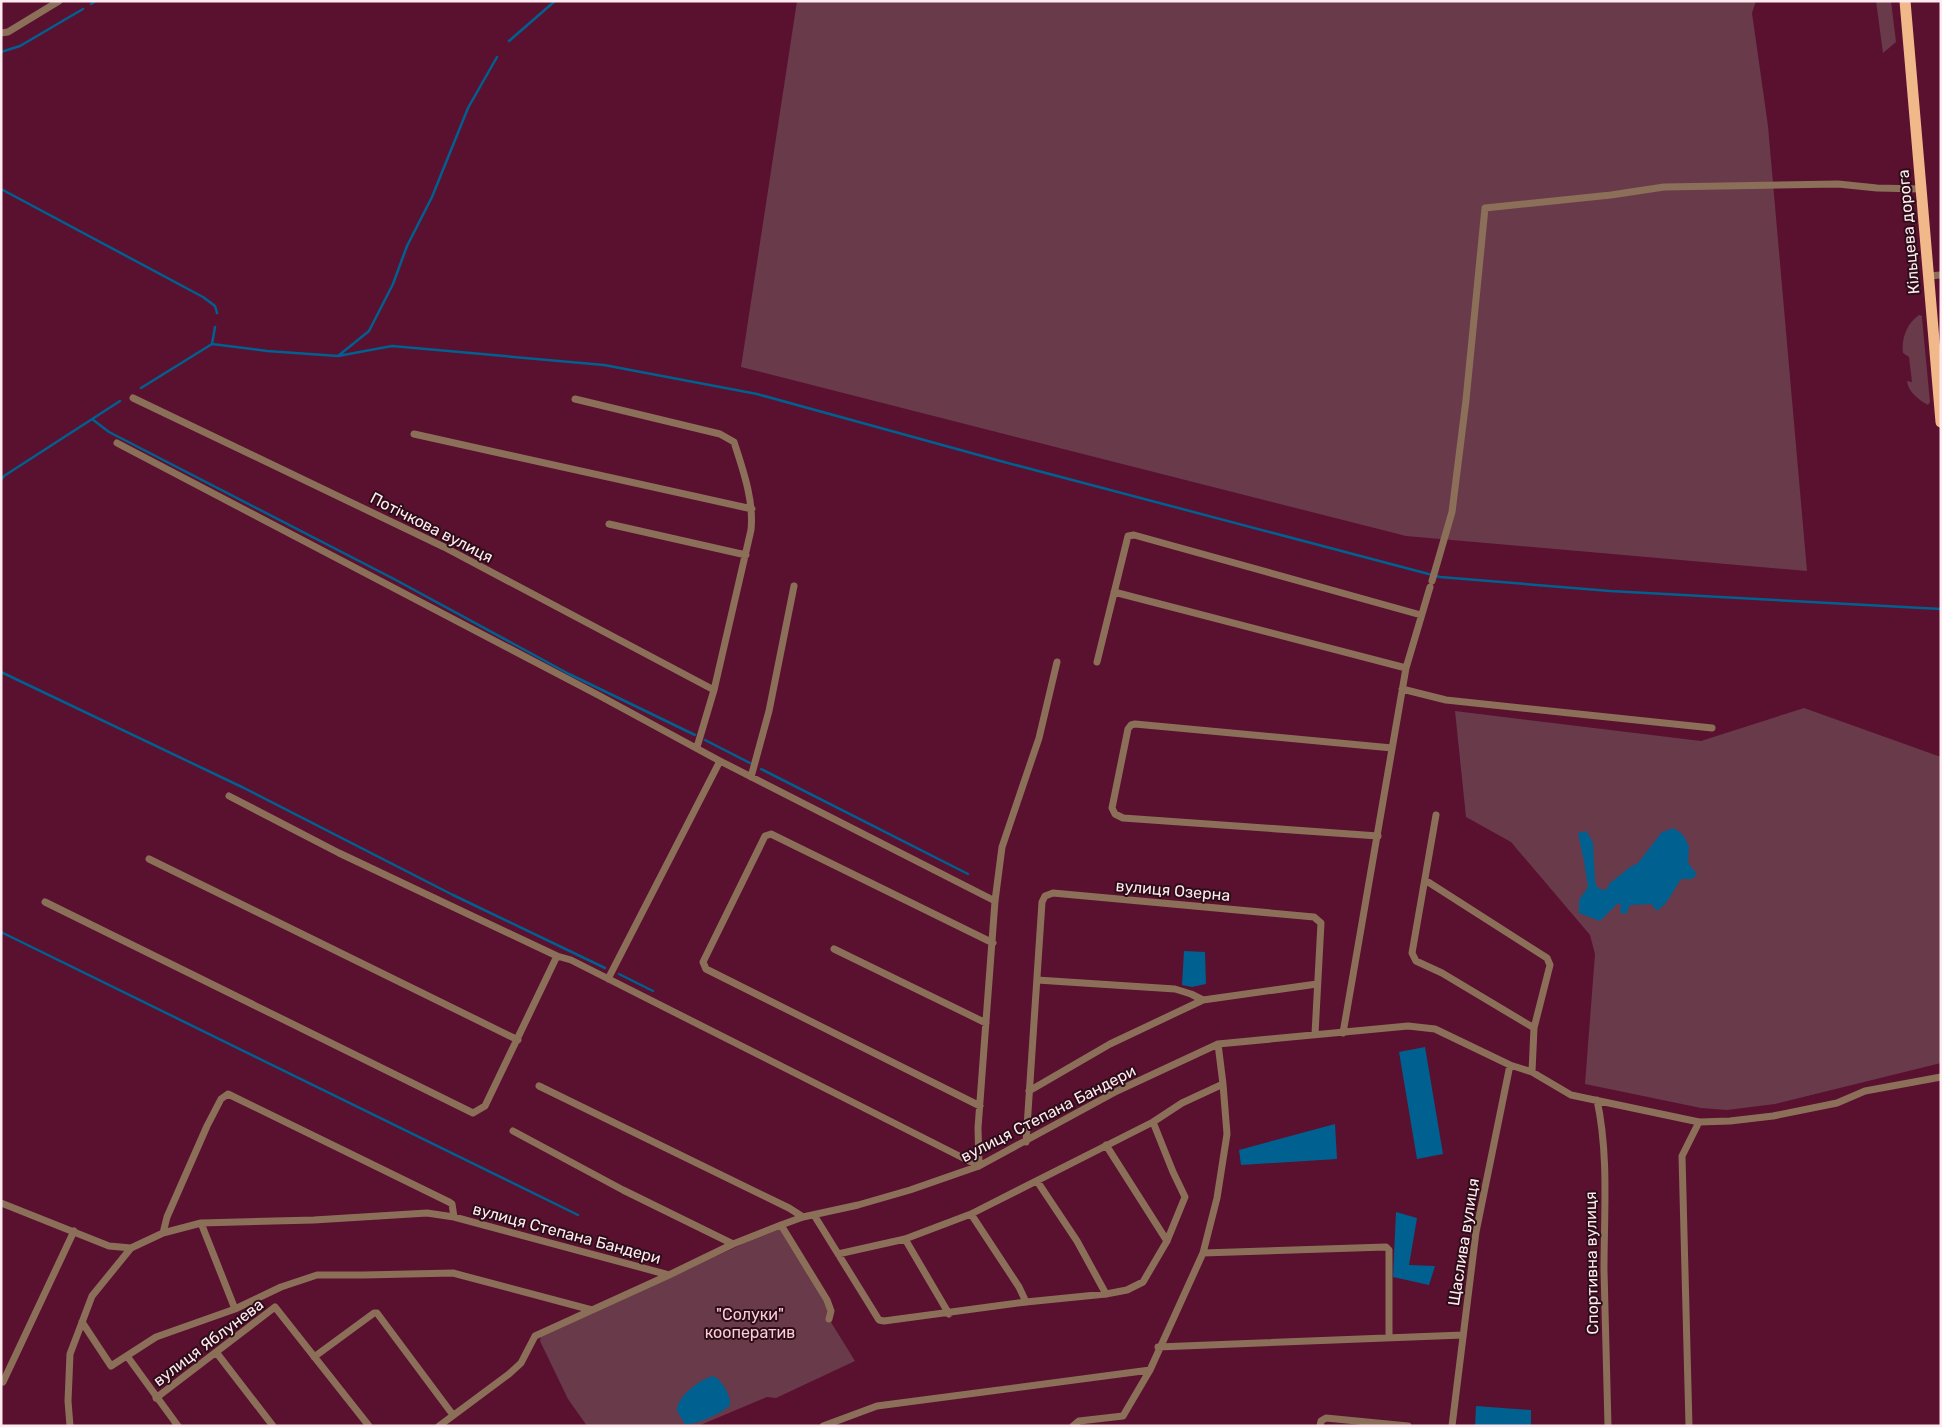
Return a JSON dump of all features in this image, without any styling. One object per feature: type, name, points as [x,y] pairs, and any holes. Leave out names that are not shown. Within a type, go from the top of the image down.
[{"type":"highway","name":"Кільцева дорога","points":[[1904,1],[1941,422]]},
{"type":"street","points":[[1,33],[8,32],[59,1]]},
{"type":"street","points":[[1343,1032],[1406,668],[1452,512],[1466,400],[1485,208],[1611,195],[1664,187],[1838,184],[1877,188],[1920,189]]},
{"type":"street","points":[[1928,276],[1941,275]]},
{"type":"street","name":"Потічкова вулиця","points":[[133,398],[420,535],[714,690]]},
{"type":"street","points":[[576,399],[720,434],[734,442],[752,509],[751,530],[714,690],[697,747]]},
{"type":"street","points":[[414,434],[752,509]]},
{"type":"street","points":[[117,444],[697,747],[720,761],[995,901]]},
{"type":"street","points":[[609,524],[746,556]]},
{"type":"street","points":[[1098,662],[1128,536],[1134,535],[1421,615]]},
{"type":"street","points":[[751,777],[769,711],[794,586]]},
{"type":"street","points":[[1114,592],[1406,668]]},
{"type":"street","points":[[229,796],[338,854],[557,956],[570,960],[979,1166],[978,1135],[980,1106],[995,901],[1002,847],[1039,738],[1057,662]]},
{"type":"street","points":[[1402,689],[1446,700],[1712,728]]},
{"type":"street","points":[[1378,836],[1123,818],[1115,814],[1112,808],[1128,729],[1131,725],[1135,724],[1392,748]]},
{"type":"street","points":[[608,979],[720,761]]},
{"type":"street","points":[[1436,815],[1412,953],[1416,961],[1442,973],[1534,1028]]},
{"type":"street","points":[[980,1106],[706,970],[703,962],[767,834],[772,834],[993,943]]},
{"type":"street","points":[[149,859],[518,1040]]},
{"type":"street","points":[[1425,880],[1547,958],[1550,965],[1534,1028],[1532,1072]]},
{"type":"street","name":"вулиця Озерна","points":[[1026,1142],[1042,902],[1045,896],[1053,893],[1314,917],[1321,923],[1315,1034]]},
{"type":"street","points":[[45,902],[473,1113],[485,1106],[557,956]]},
{"type":"street","points":[[834,949],[986,1023]]},
{"type":"street","points":[[1037,980],[1175,989],[1203,1000]]},
{"type":"street","points":[[1029,1091],[1060,1071],[1142,1028],[1203,1000],[1317,984]]},
{"type":"street","name":"вулиця Степана Бандери","points":[[131,1248],[163,1233],[201,1223],[314,1220],[427,1213],[454,1217],[669,1275],[733,1244],[803,1217],[858,1205],[932,1183],[979,1166],[1117,1091],[1218,1044],[1315,1034],[1408,1026],[1435,1028],[1510,1065],[1532,1072],[1571,1095],[1699,1122],[1730,1121],[1773,1116],[1836,1103],[1865,1090],[1941,1077]]},
{"type":"street","points":[[1120,1426],[1150,1370],[1158,1347],[1203,1253],[1217,1198],[1227,1134],[1224,1084],[1218,1044]]},
{"type":"street","name":"Щаслива вулиця","points":[[1452,1426],[1476,1232],[1510,1065]]},
{"type":"street","points":[[838,1254],[905,1239],[971,1214],[1154,1122],[1182,1103],[1224,1084]]},
{"type":"street","points":[[539,1086],[789,1208],[803,1217]]},
{"type":"street","points":[[163,1233],[167,1217],[207,1126],[221,1098],[228,1094],[443,1199],[452,1204],[454,1217]]},
{"type":"street","name":"Спортивна вулиця","points":[[1597,1100],[1601,1119],[1604,1190],[1608,1426]]},
{"type":"street","points":[[814,1215],[879,1320],[949,1314],[1026,1302],[1127,1290],[1143,1282],[1167,1241],[1185,1196],[1173,1172],[1154,1122]]},
{"type":"street","points":[[1689,1426],[1682,1156],[1699,1122]]},
{"type":"street","points":[[513,1131],[623,1190],[733,1244]]},
{"type":"street","points":[[1106,1145],[1167,1241]]},
{"type":"street","points":[[1037,1182],[1077,1242],[1106,1294]]},
{"type":"street","points":[[1,1203],[109,1246],[131,1248]]},
{"type":"street","points":[[971,1214],[1020,1287],[1026,1302]]},
{"type":"street","points":[[201,1223],[235,1309]]},
{"type":"street","points":[[781,1225],[827,1300],[831,1311],[829,1320]]},
{"type":"street","points":[[4,1382],[74,1232]]},
{"type":"street","points":[[905,1239],[949,1314]]},
{"type":"street","points":[[1203,1253],[1386,1246],[1389,1250],[1389,1336]]},
{"type":"street","points":[[70,1426],[68,1401],[70,1354],[92,1296],[131,1248]]},
{"type":"street","points":[[82,1322],[111,1366],[156,1337],[235,1309],[281,1287],[317,1274],[453,1273],[592,1310]]},
{"type":"street","points":[[439,1426],[515,1369],[535,1336],[669,1275]]},
{"type":"street","name":"вулиця Яблунева","points":[[156,1398],[275,1307],[369,1426]]},
{"type":"street","points":[[314,1357],[374,1313],[377,1313],[453,1415]]},
{"type":"street","points":[[1158,1347],[1389,1336],[1463,1335]]},
{"type":"street","points":[[216,1352],[273,1426]]},
{"type":"street","points":[[127,1356],[178,1426]]},
{"type":"street","points":[[823,1426],[877,1406],[1150,1370]]},
{"type":"street","points":[[1073,1426],[1079,1421],[1124,1416]]},
{"type":"street","points":[[1320,1426],[1320,1421],[1326,1418],[1408,1426]]},
{"type":"green space","points":[[797,1],[1756,1],[1752,13],[1768,126],[1807,571],[1406,536],[741,367]]},
{"type":"green space","points":[[1876,1],[1891,1],[1896,42],[1883,53]]},
{"type":"green space","points":[[1919,315],[1922,316],[1930,402],[1928,405],[1909,389],[1907,381],[1912,382],[1909,357],[1903,353],[1903,342],[1906,332],[1911,322]]},
{"type":"green space","points":[[1804,708],[1941,757],[1941,1063],[1775,1104],[1727,1110],[1701,1108],[1585,1084],[1595,954],[1590,935],[1511,842],[1466,817],[1455,711],[1701,741]]},
{"type":"green space","name":"\"Солуки\" кооператив","points":[[781,1225],[827,1306],[829,1319],[855,1361],[776,1398],[767,1397],[698,1426],[587,1426],[568,1399],[540,1341],[541,1337],[747,1242],[778,1230]]},
{"type":"water","points":[[1674,828],[1684,836],[1689,847],[1688,863],[1697,874],[1692,879],[1681,879],[1666,903],[1657,911],[1651,904],[1630,905],[1626,914],[1620,913],[1621,904],[1617,904],[1600,921],[1579,913],[1579,900],[1588,887],[1578,833],[1586,831],[1593,842],[1595,882],[1597,887],[1603,890],[1607,889],[1609,884],[1630,867],[1638,863],[1662,832]]},
{"type":"water","points":[[1184,951],[1205,952],[1206,984],[1192,987],[1182,985]]},
{"type":"water","points":[[1425,1047],[1443,1154],[1417,1159],[1399,1052]]},
{"type":"water","points":[[1335,1124],[1337,1159],[1241,1165],[1239,1150]]},
{"type":"water","points":[[1396,1212],[1417,1218],[1409,1265],[1435,1266],[1429,1285],[1393,1277]]},
{"type":"water","points":[[713,1376],[725,1388],[730,1405],[709,1418],[696,1423],[685,1424],[677,1411],[678,1405],[690,1389],[701,1381]]},
{"type":"water","points":[[1476,1406],[1531,1410],[1531,1426],[1475,1426]]},
{"type":"waterway","points":[[91,4],[96,1]]},
{"type":"waterway","points":[[509,41],[555,1]]},
{"type":"waterway","points":[[1,52],[20,46],[83,9]]},
{"type":"waterway","points":[[497,57],[468,108],[432,197],[407,246],[393,284],[369,331],[338,356],[392,346],[604,365],[757,394],[1004,462],[1440,577],[1610,591],[1941,609]]},
{"type":"waterway","points":[[1,189],[203,297],[215,306],[217,313]]},
{"type":"waterway","points":[[212,344],[215,327]]},
{"type":"waterway","points":[[141,388],[212,344],[267,351],[338,356]]},
{"type":"waterway","points":[[1,480],[4,476],[120,401]]},
{"type":"waterway","points":[[92,419],[109,432],[394,579],[569,674],[695,735]]},
{"type":"waterway","points":[[1,672],[244,788],[453,895],[605,968]]},
{"type":"waterway","points":[[705,740],[750,763]]},
{"type":"waterway","points":[[761,769],[968,874]]},
{"type":"waterway","points":[[1,932],[578,1215]]},
{"type":"waterway","points":[[619,974],[653,991]]}]
